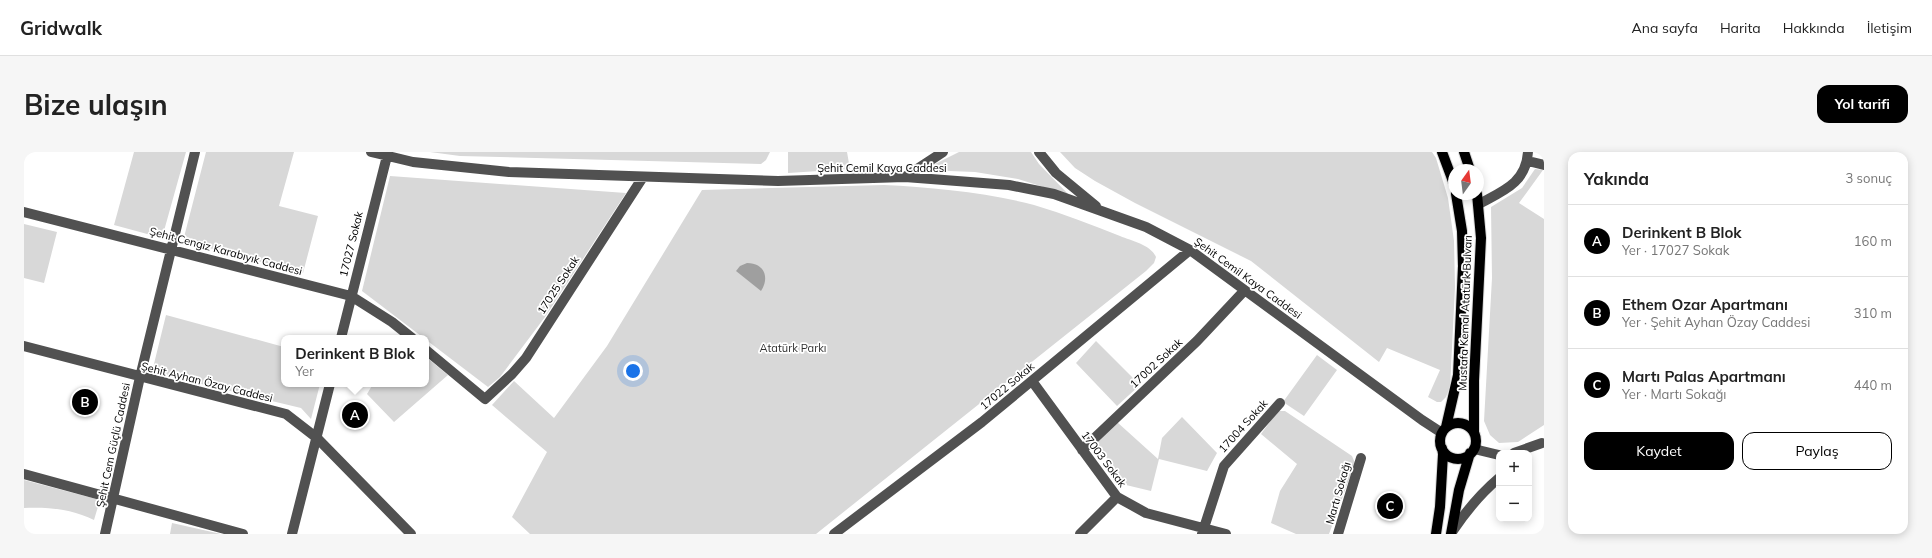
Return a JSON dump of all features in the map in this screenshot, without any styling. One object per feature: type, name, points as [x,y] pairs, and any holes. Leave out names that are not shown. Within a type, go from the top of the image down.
[{"type":"main road","points":[[1442,152],[1448,168]]},
{"type":"main road","points":[[1464,152],[1468,164]]},
{"type":"main road","name":"Mustafa Kemal Atatürk Bulvarı","points":[[1444,430],[1458,375],[1463,266],[1462,230],[1457,200]]},
{"type":"main road","name":"Mustafa Kemal Atatürk Bulvarı","points":[[1474,433],[1474,381],[1481,238],[1478,200]]},
{"type":"main road","points":[[1436,534],[1440,507],[1443,454],[1440,439],[1444,430],[1458,422],[1470,427],[1476,439],[1459,490],[1452,533]]},
{"type":"main road","points":[[1442,448],[1449,456],[1455,458],[1462,458],[1472,451]]},
{"type":"street","name":"Şehit Cem Güçlü Caddesi","points":[[105,534],[140,377],[195,152]]},
{"type":"street","name":"Şehit Cemil Kaya Caddesi","points":[[371,152],[413,162],[471,170],[778,181],[905,178],[1009,185],[1054,194],[1101,210],[1146,228],[1190,250],[1422,420],[1444,430]]},
{"type":"street","points":[[905,178],[943,152]]},
{"type":"street","points":[[1039,152],[1056,173],[1101,210]]},
{"type":"street","name":"17027 Sokak","points":[[342,335],[387,156]]},
{"type":"street","points":[[1484,196],[1518,181],[1528,157],[1544,166]]},
{"type":"street","name":"17025 Sokak","points":[[429,353],[484,399],[512,374],[526,358],[643,176]]},
{"type":"street","name":"Şehit Cengiz Karabıyık Caddesi","points":[[24,212],[351,296],[392,322],[408,335]]},
{"type":"street","name":"17022 Sokak","points":[[834,534],[982,422],[1190,250]]},
{"type":"street","name":"17002 Sokak","points":[[1082,450],[1197,341],[1244,291]]},
{"type":"street","name":"Şehit Ayhan Özay Caddesi","points":[[24,346],[286,414],[317,438],[411,534]]},
{"type":"street","name":"17003 Sokak","points":[[1032,381],[1117,497],[1146,513],[1202,532],[1226,534]]},
{"type":"street","points":[[292,534],[329,387]]},
{"type":"street","name":"17004 Sokak","points":[[1202,532],[1224,466],[1280,403]]},
{"type":"street","points":[[1522,450],[1543,442]]},
{"type":"street","points":[[1532,451],[1543,442]]},
{"type":"street","points":[[1472,451],[1496,455]]},
{"type":"street","name":"Martı Sokağı","points":[[1338,534],[1361,458]]},
{"type":"street","points":[[24,474],[243,534]]},
{"type":"street","points":[[1452,533],[1466,511],[1483,491],[1496,480]]},
{"type":"street","points":[[1080,534],[1117,497]]},
{"type":"green space","points":[[134,152],[186,152],[162,238],[114,225]]},
{"type":"green space","points":[[206,152],[294,152],[279,206],[318,216],[303,273],[183,241]]},
{"type":"green space","points":[[430,152],[770,152],[766,160],[761,164],[460,156]]},
{"type":"green space","points":[[788,152],[847,152],[850,169],[788,173]]},
{"type":"green space","points":[[959,152],[1031,152],[1039,164],[1069,195],[1018,179],[975,172],[923,170]]},
{"type":"green space","points":[[1060,152],[1432,152],[1436,158],[1448,198],[1454,241],[1455,287],[1450,387],[1446,397],[1441,402],[1437,402],[1428,397],[1440,370],[1387,348],[1379,362],[1251,261],[1135,203],[1075,168]]},
{"type":"green space","points":[[1535,169],[1543,170],[1519,203],[1544,219],[1544,425],[1518,442],[1499,443],[1490,435],[1484,421],[1492,278],[1491,207],[1522,188]]},
{"type":"green space","points":[[390,176],[626,193],[545,317],[500,377],[488,387],[429,342],[429,335],[420,335],[362,291]]},
{"type":"green space","name":"Atatürk Parkı","points":[[884,185],[960,191],[1034,205],[1146,246],[1154,253],[1156,257],[1154,263],[1146,271],[816,534],[530,534],[512,517],[547,452],[492,405],[514,381],[554,418],[607,346],[702,190]]},
{"type":"green space","points":[[24,224],[57,232],[44,283],[24,278]]},
{"type":"green space","points":[[166,315],[281,346],[281,387],[319,387],[311,419],[301,408],[152,372]]},
{"type":"green space","points":[[1096,341],[1140,385],[1117,406],[1076,363]]},
{"type":"green space","points":[[1317,355],[1337,370],[1304,416],[1283,402]]},
{"type":"green space","points":[[429,359],[448,375],[394,422],[367,394],[371,387],[429,387]]},
{"type":"green space","points":[[1278,411],[1285,411],[1352,456],[1355,463],[1329,534],[1296,534],[1271,523],[1280,491],[1297,464],[1261,434]]},
{"type":"green space","points":[[1182,417],[1217,453],[1207,471],[1159,459],[1151,491],[1126,485],[1097,444],[1100,437],[1117,422],[1158,459],[1162,438]]},
{"type":"green space","points":[[24,480],[100,500],[94,520],[69,511],[24,508]]},
{"type":"green space","points":[[172,523],[221,534],[170,534]]},
{"type":"shaded area","points":[[747,263],[758,265],[764,272],[765,281],[761,291],[736,271],[740,266]]},
{"type":"place","name":"Ethem Ozar Apartmanı","points":[[85,402]]},
{"type":"place","name":"Derinkent B Blok","points":[[355,415]]},
{"type":"place","name":"Martı Palas Apartmanı","points":[[1390,506]]}]
